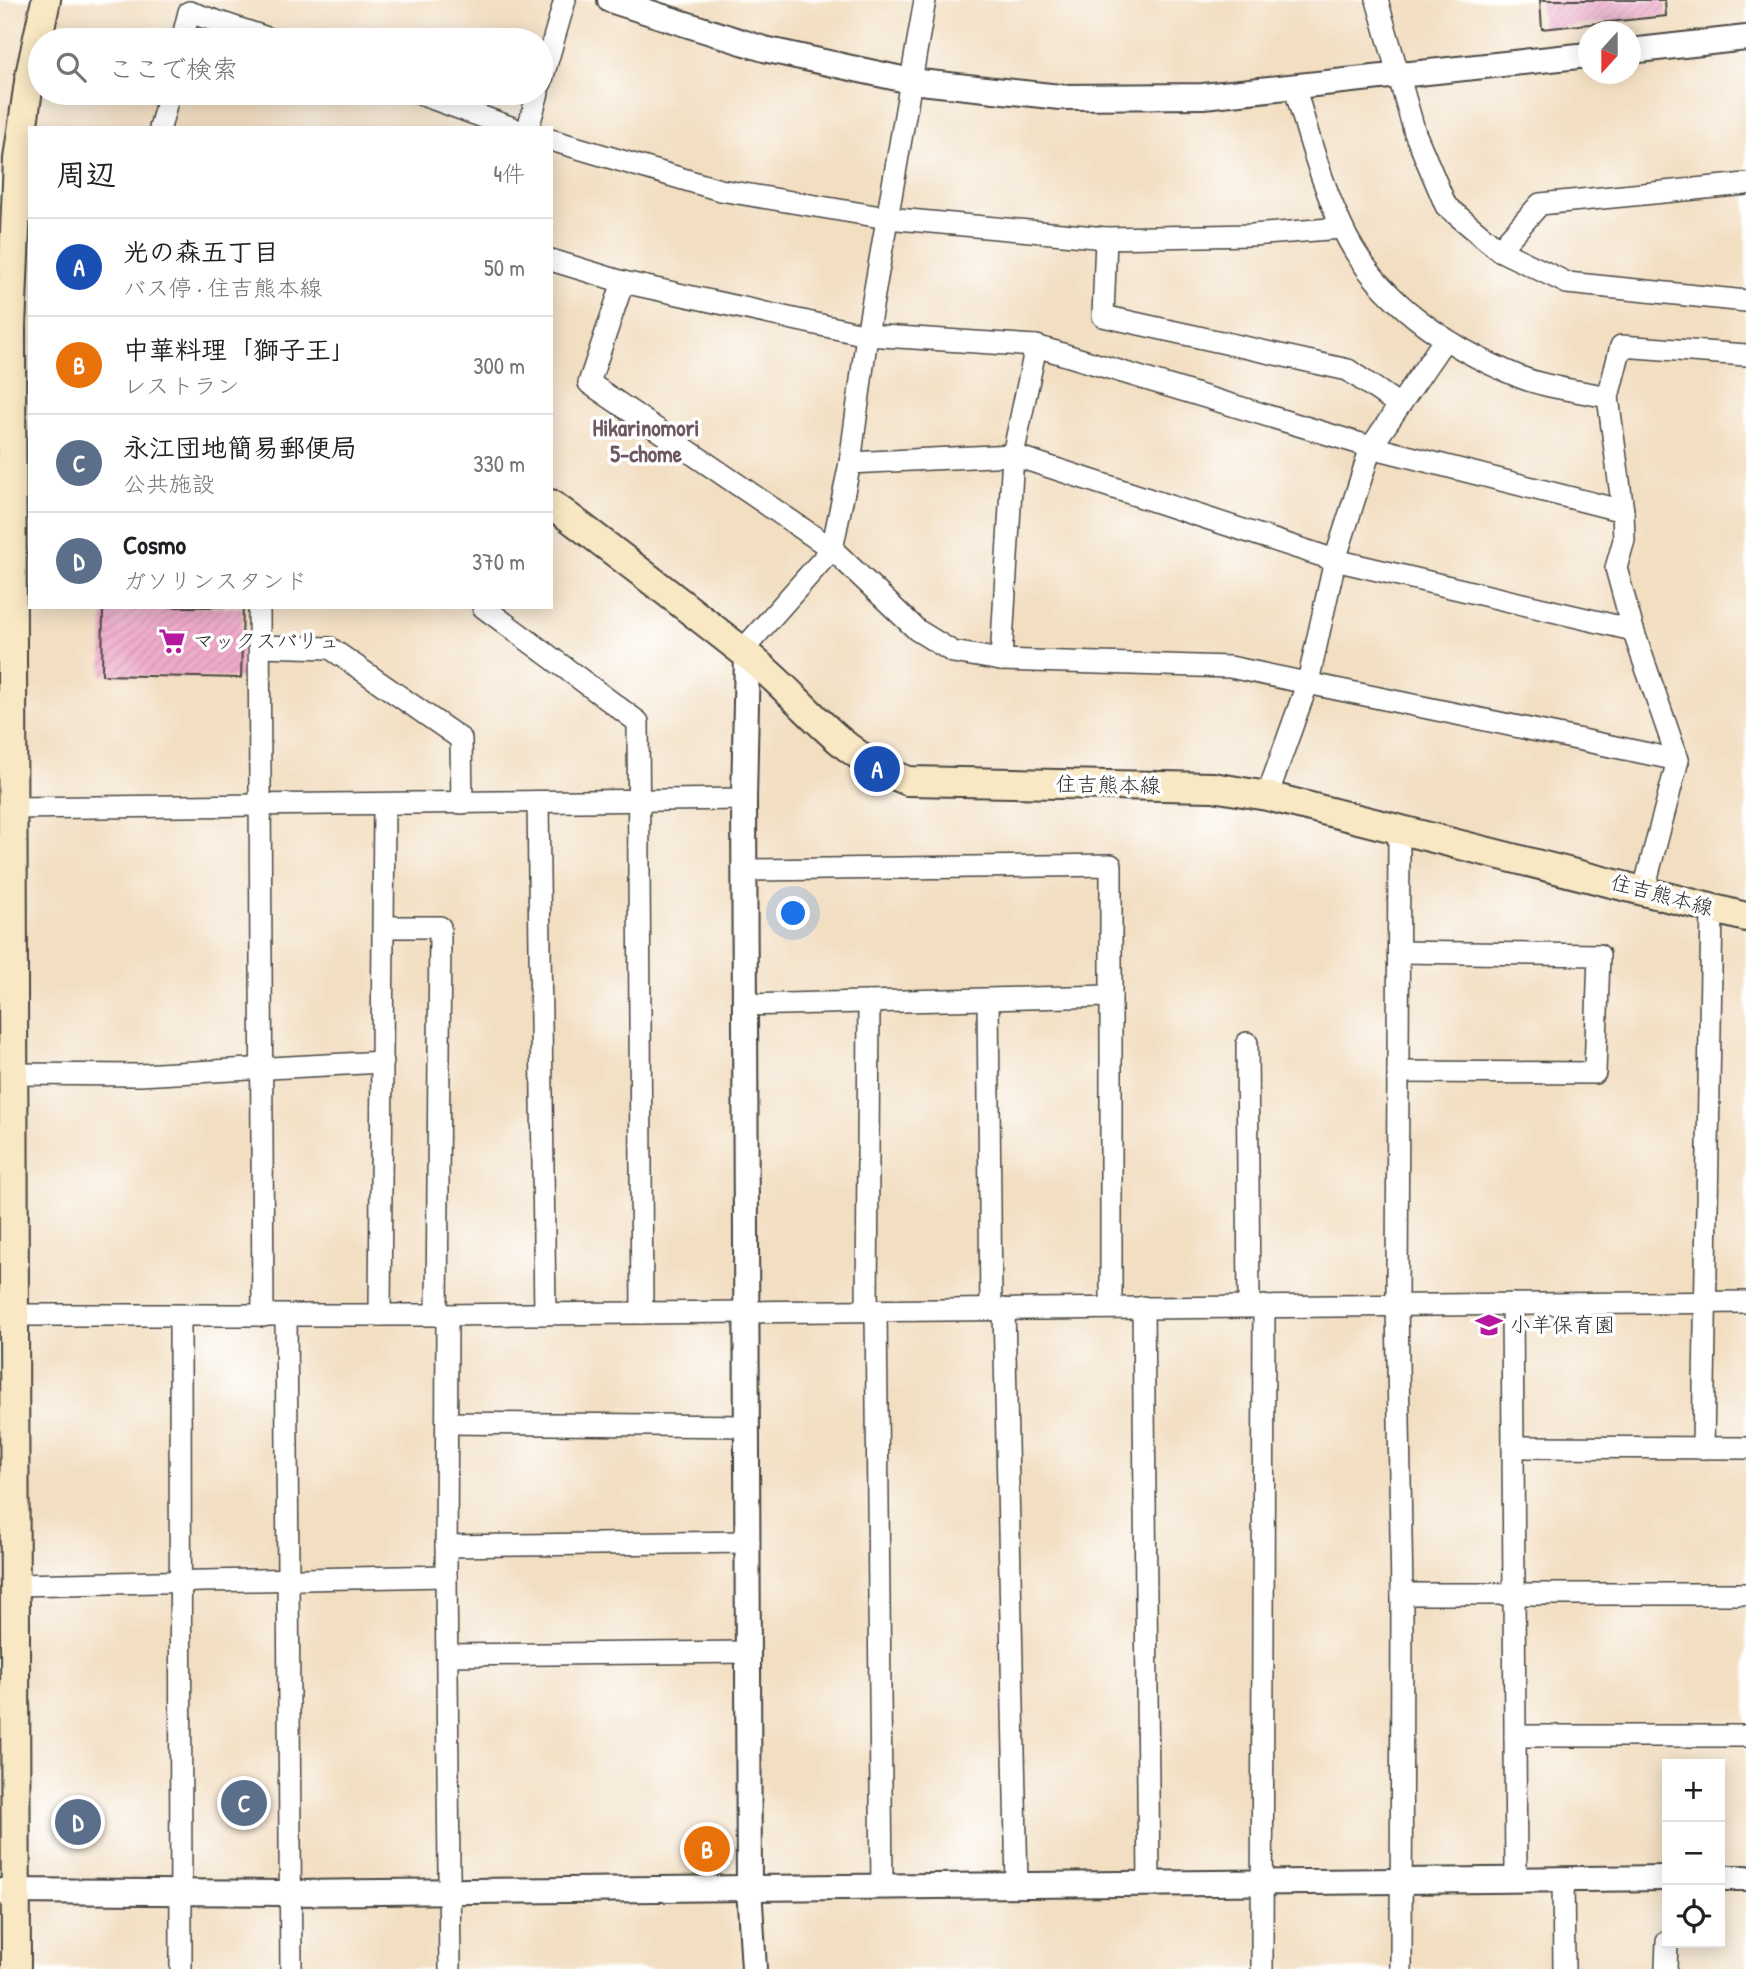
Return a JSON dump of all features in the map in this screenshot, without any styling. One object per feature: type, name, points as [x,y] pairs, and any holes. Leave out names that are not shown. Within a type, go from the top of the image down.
[{"type":"main road","points":[[40,28],[46,0]]},
{"type":"main road","points":[[16,1969],[8,1891],[16,1585],[7,1315],[13,1074],[8,792],[13,329],[18,159],[28,89]]},
{"type":"main road","name":"住吉熊本線","points":[[553,506],[745,653],[839,742],[877,769],[908,781],[1213,787],[1267,796],[1644,889],[1746,917]]},
{"type":"street","points":[[553,42],[565,0]]},
{"type":"street","points":[[610,0],[764,49],[911,81],[1060,97],[1203,96],[1578,56]]},
{"type":"street","points":[[754,1969],[749,1887],[745,653],[832,549],[850,464],[867,335],[925,0]]},
{"type":"street","points":[[1377,0],[1415,133],[1447,206],[1499,250],[1567,283],[1746,301]]},
{"type":"street","points":[[185,28],[189,12],[237,28]]},
{"type":"street","points":[[1641,50],[1746,38]]},
{"type":"street","points":[[1295,88],[1317,166],[1342,228],[1368,268],[1404,309],[1445,339],[1521,377],[1608,397]]},
{"type":"street","points":[[161,126],[166,105]]},
{"type":"street","points":[[450,105],[508,126]]},
{"type":"street","points":[[528,126],[534,105]]},
{"type":"street","points":[[553,141],[720,190],[887,218],[1106,238],[1252,235],[1342,228]]},
{"type":"street","points":[[1499,250],[1540,204],[1746,184]]},
{"type":"street","points":[[1106,238],[1103,316],[1348,370],[1399,405]]},
{"type":"street","points":[[553,261],[623,282],[867,335],[1035,346],[1371,447],[1623,511]]},
{"type":"street","points":[[623,282],[589,383],[832,549],[917,629],[953,652],[1001,660],[1230,667],[1678,760]]},
{"type":"street","points":[[1267,796],[1308,682],[1335,560],[1371,447],[1445,339]]},
{"type":"street","points":[[1001,660],[1013,455],[1035,346]]},
{"type":"street","points":[[1644,889],[1678,760],[1633,630],[1616,568],[1623,540],[1623,511],[1608,397],[1621,346],[1746,355]]},
{"type":"street","points":[[850,464],[1013,455],[1335,560],[1633,630]]},
{"type":"street","points":[[259,609],[264,1316]]},
{"type":"street","points":[[486,609],[638,722],[642,1312]]},
{"type":"street","points":[[259,646],[330,648],[461,739],[462,803]]},
{"type":"street","points":[[8,792],[259,806],[744,799]]},
{"type":"street","points":[[538,802],[545,1314]]},
{"type":"street","points":[[380,1315],[384,804]]},
{"type":"street","points":[[1399,830],[1397,1304],[1402,1594],[1401,1969]]},
{"type":"street","points":[[746,870],[1111,865],[1111,1307]]},
{"type":"street","points":[[1703,1448],[1713,908]]},
{"type":"street","points":[[384,927],[439,928],[442,1315],[447,1423],[450,1969]]},
{"type":"street","points":[[1398,1072],[1595,1073],[1599,955],[1399,952]]},
{"type":"street","points":[[746,1005],[1111,996]]},
{"type":"street","points":[[988,999],[1017,1885]]},
{"type":"street","points":[[869,1002],[882,1886]]},
{"type":"street","points":[[1247,1043],[1256,1306],[1262,1969]]},
{"type":"street","points":[[13,1074],[72,1077],[262,1070],[383,1062]]},
{"type":"street","points":[[7,1315],[442,1315],[1397,1304],[1746,1303]]},
{"type":"street","points":[[1512,1304],[1516,1878]]},
{"type":"street","points":[[1143,1307],[1149,1884]]},
{"type":"street","points":[[180,1316],[181,1969]]},
{"type":"street","points":[[286,1316],[291,1969]]},
{"type":"street","points":[[447,1423],[748,1426]]},
{"type":"street","points":[[1513,1447],[1746,1448]]},
{"type":"street","points":[[446,1546],[749,1542]]},
{"type":"street","points":[[16,1585],[446,1576]]},
{"type":"street","points":[[1402,1594],[1746,1594]]},
{"type":"street","points":[[447,1655],[749,1652]]},
{"type":"street","points":[[1515,1736],[1746,1736]]},
{"type":"street","points":[[1563,1878],[1564,1969]]},
{"type":"street","points":[[8,1891],[290,1894],[1662,1878]]},
{"type":"street","points":[[1725,1878],[1746,1878]]},
{"type":"street","points":[[1666,1969],[1667,1948]]},
{"type":"building","points":[[1540,0],[1665,0],[1666,16],[1618,21],[1578,21],[1578,25],[1542,29]]},
{"type":"building","name":"マックスバリュ","points":[[103,609],[243,609],[241,678],[102,675]]},
{"type":"place","name":"マックスバリュ","points":[[172,641]]},
{"type":"place","name":"光の森五丁目","points":[[877,769]]},
{"type":"place","name":"小羊保育園","points":[[1489,1325]]},
{"type":"place","name":"永江団地簡易郵便局","points":[[244,1803]]},
{"type":"place","name":"Cosmo","points":[[78,1822]]},
{"type":"place","name":"中華料理「獅子王」","points":[[707,1849]]},
{"type":"district","name":"Hikarinomori 5-chome","points":[[646,441]]}]
